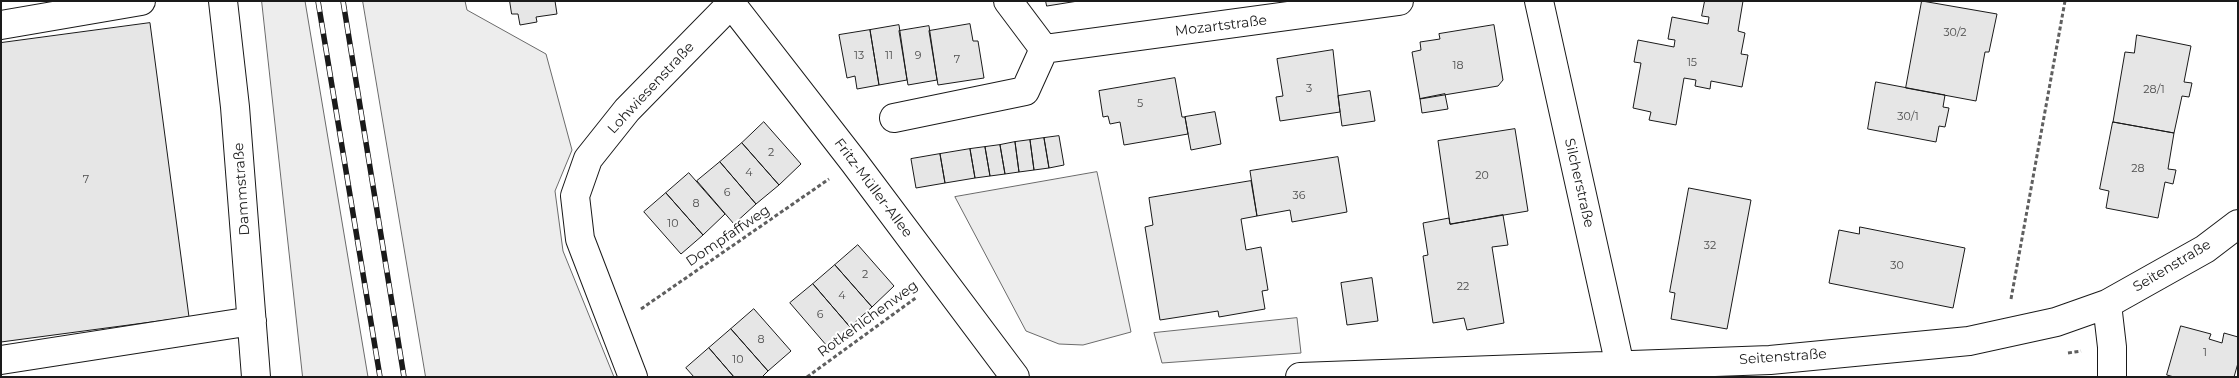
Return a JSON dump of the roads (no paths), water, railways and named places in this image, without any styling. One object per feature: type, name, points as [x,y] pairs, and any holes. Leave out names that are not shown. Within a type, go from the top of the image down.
[{"type":"street","points":[[1,25],[141,1]]},
{"type":"street","name":"Dammstraße","points":[[223,1],[235,107],[256,377]]},
{"type":"street","points":[[894,118],[1025,92],[1044,49],[1008,1]]},
{"type":"street","name":"Mozartstraße","points":[[1044,49],[1399,1]]},
{"type":"street","name":"Silcherstraße","points":[[1539,1],[1620,366]]},
{"type":"street","name":"Fritz-Müller-Allee","points":[[730,3],[854,162],[1015,377]]},
{"type":"street","name":"Lohwiesenstraße","points":[[633,377],[580,239],[575,196],[588,159],[627,110],[730,3]]},
{"type":"street","name":"Seitenstraße","points":[[1300,377],[1770,360],[1969,341],[2056,322],[2107,304],[2205,249],[2238,224]]},
{"type":"street","points":[[2107,304],[2112,347],[2112,377]]},
{"type":"street","points":[[1,360],[252,321]]},
{"type":"railway","points":[[318,1],[380,377]]},
{"type":"railway","points":[[343,1],[404,377]]}]
